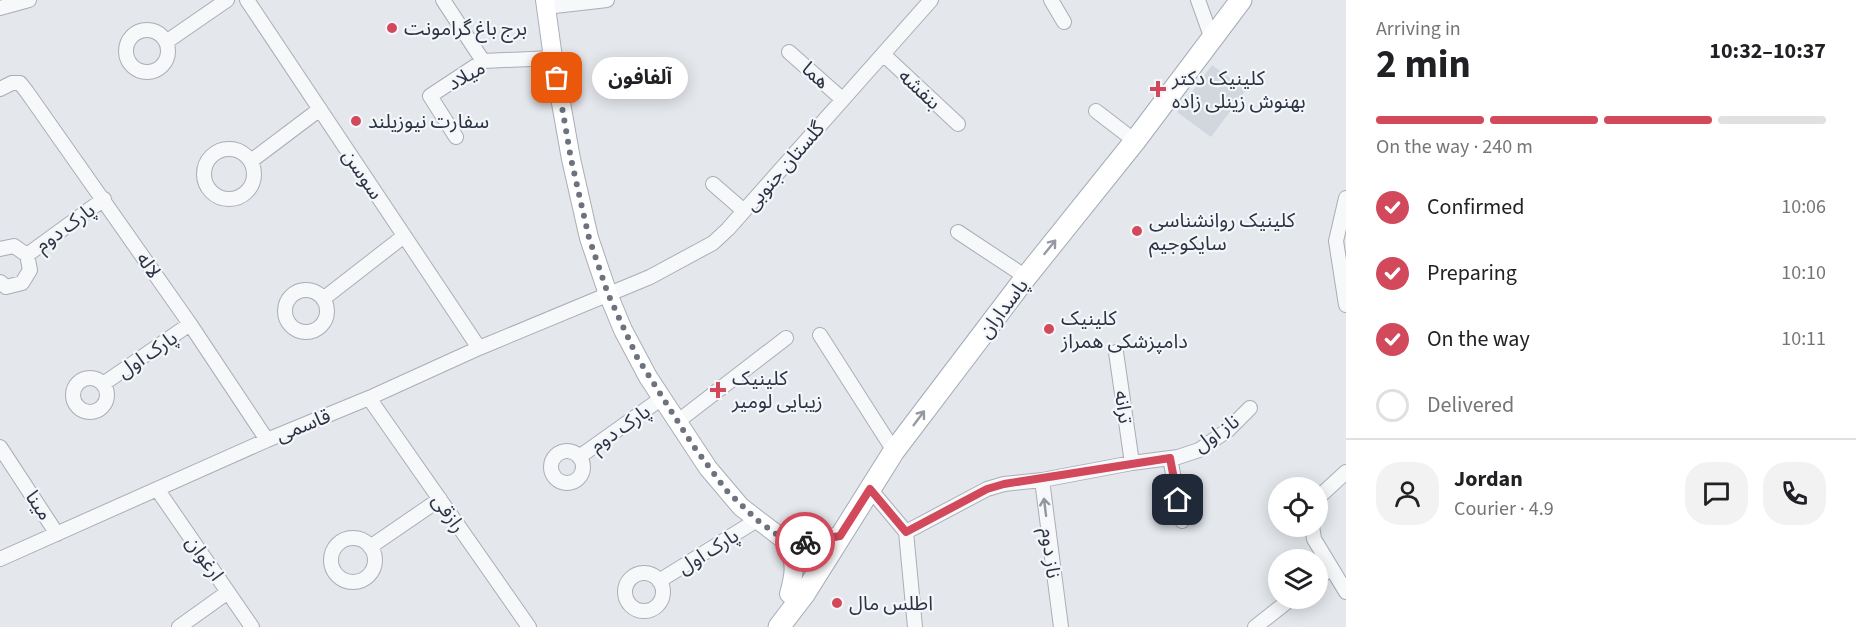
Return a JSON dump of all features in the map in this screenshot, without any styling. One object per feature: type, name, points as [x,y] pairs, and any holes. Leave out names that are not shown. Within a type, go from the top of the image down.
[{"type":"main road","name":"پاسداران","points":[[779,627],[805,592],[894,451],[1026,277],[1135,141],[1241,0]]},
{"type":"main road","points":[[546,3],[571,159],[589,238],[608,294],[637,357],[677,422],[720,483],[741,507],[787,542],[793,557],[795,575],[789,594],[765,627]]},
{"type":"main road","points":[[787,542],[811,542],[840,536]]},
{"type":"street","points":[[0,8],[29,0]]},
{"type":"street","points":[[166,42],[227,0]]},
{"type":"street","name":"سوسن","points":[[247,0],[479,348]]},
{"type":"street","points":[[443,0],[483,61]]},
{"type":"street","points":[[546,3],[607,0]]},
{"type":"street","name":"گلستان جنوبی","points":[[608,294],[650,277],[713,243],[931,0]]},
{"type":"street","points":[[1051,0],[1064,22]]},
{"type":"street","points":[[1198,0],[1212,39]]},
{"type":"street","name":"هما","points":[[789,52],[842,99]]},
{"type":"street","name":"بنفشه","points":[[882,54],[958,124]]},
{"type":"street","name":"میلاد","points":[[456,137],[430,96],[483,61],[553,57]]},
{"type":"street","name":"لاله","points":[[0,89],[12,83],[20,83],[27,92],[104,199],[267,440]]},
{"type":"street","points":[[251,160],[320,109]]},
{"type":"street","points":[[1096,111],[1135,141]]},
{"type":"street","points":[[713,184],[744,211]]},
{"type":"street","points":[[1346,198],[1336,241],[1346,305]]},
{"type":"street","name":"پارک دوم","points":[[27,255],[104,199]]},
{"type":"street","points":[[958,232],[1026,277]]},
{"type":"street","points":[[323,299],[404,236]]},
{"type":"street","points":[[0,249],[14,246],[27,255],[30,270],[22,284],[6,286],[0,282]]},
{"type":"street","name":"قاسمی","points":[[0,559],[267,440],[608,294]]},
{"type":"street","name":"پارک اول","points":[[103,384],[190,324]]},
{"type":"street","points":[[820,335],[894,451]]},
{"type":"street","points":[[677,422],[786,338]]},
{"type":"street","name":"ترانه","points":[[1116,352],[1132,463]]},
{"type":"street","name":"رازقی","points":[[369,398],[529,627]]},
{"type":"street","name":"پارک دوم","points":[[579,457],[662,398]]},
{"type":"street","name":"ناز اول","points":[[906,532],[987,489],[1004,484],[1042,480],[1170,458],[1199,450],[1228,430],[1250,408]]},
{"type":"street","name":"مینا","points":[[0,447],[57,534]]},
{"type":"street","points":[[1170,458],[1182,521]]},
{"type":"street","points":[[1328,489],[1346,472]]},
{"type":"street","name":"ناز دوم","points":[[1042,480],[1061,627]]},
{"type":"street","name":"ارغوان","points":[[157,489],[252,627]]},
{"type":"street","points":[[870,489],[906,532],[915,627]]},
{"type":"street","points":[[370,548],[440,499]]},
{"type":"street","name":"پارک اول","points":[[659,581],[757,520]]},
{"type":"street","points":[[1314,537],[1339,574],[1346,592]]},
{"type":"street","points":[[178,627],[228,592]]},
{"type":"street","points":[[1255,627],[1278,609]]},
{"type":"shaded area","points":[[1212,65],[1246,90],[1211,137],[1177,112]]},
{"type":"way so far","points":[[557,78],[571,159],[589,238],[608,294],[637,357],[708,468],[741,507],[787,542],[805,542]]},
{"type":"place","name":"برج باغ گرامونت","points":[[392,28]]},
{"type":"place","name":"آلفافون","points":[[557,78]]},
{"type":"place","name":"کلینیک دکتر بهنوش زینلی زاده","points":[[1158,89]]},
{"type":"place","name":"سفارت نیوزیلند","points":[[356,121]]},
{"type":"place","name":"کلینیک روانشناسی سایکوجیم","points":[[1137,231]]},
{"type":"place","name":"کلینیک دامپزشکی همراز","points":[[1049,329]]},
{"type":"place","name":"کلینیک زیبایی لومیر","points":[[718,390]]},
{"type":"place","name":"اطلس مال","points":[[837,603]]},
{"type":"route","points":[[805,542],[840,536],[870,489],[906,532],[987,489],[1004,484],[1042,480],[1170,458],[1178,500]]}]
